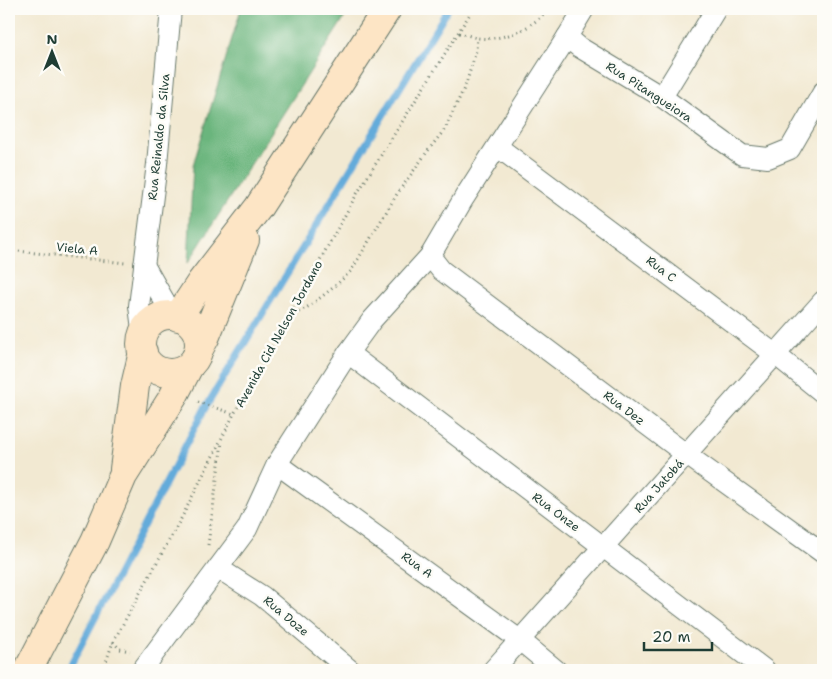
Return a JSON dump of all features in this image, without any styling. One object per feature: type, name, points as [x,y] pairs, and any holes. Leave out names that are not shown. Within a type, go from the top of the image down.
[{"type":"street","name":"Rua Reinaldo da Silva","points":[[143,345],[139,306],[157,164],[171,9]]},
{"type":"street","points":[[123,476],[135,386],[147,328],[154,321],[163,317],[175,316],[258,208],[387,9]]},
{"type":"street","points":[[142,670],[247,529],[277,464],[348,353],[372,320],[430,256],[464,198],[584,9]]},
{"type":"street","points":[[662,97],[716,9]]},
{"type":"street","name":"Rua Pitangueiora","points":[[567,37],[579,47],[662,97],[742,155],[768,158],[790,149],[823,92]]},
{"type":"street","name":"Rua C","points":[[498,147],[776,355],[823,393]]},
{"type":"street","points":[[28,670],[95,541],[123,476],[174,397],[205,338],[258,208]]},
{"type":"street","name":"Rua Dez","points":[[430,256],[442,270],[686,455],[823,553]]},
{"type":"street","points":[[143,345],[147,361],[153,368],[171,373],[180,371],[194,358],[199,343],[195,329],[175,316],[144,265]]},
{"type":"street","name":"Rua Jatobá","points":[[493,670],[521,641],[823,301]]},
{"type":"street","name":"Rua Onze","points":[[348,353],[765,670]]},
{"type":"street","name":"Rua A","points":[[277,464],[521,641],[556,670]]},
{"type":"street","name":"Rua Doze","points":[[220,566],[262,596],[350,670]]},
{"type":"path","name":"Avenida Cid Nelson Jordano","points":[[103,670],[113,642],[234,414],[358,192],[473,9]]},
{"type":"path","points":[[459,32],[477,38],[505,36],[518,32],[542,16],[548,9]]},
{"type":"path","points":[[289,317],[311,305],[351,271],[397,194],[445,129],[466,84],[476,51],[477,38]]},
{"type":"path","name":"Viela A","points":[[9,250],[144,265]]},
{"type":"path","points":[[193,401],[234,414]]},
{"type":"path","points":[[220,566],[208,556],[207,550],[222,439]]},
{"type":"green space","points":[[241,9],[350,9],[188,263],[193,165]]},
{"type":"waterway","points":[[68,670],[204,410],[448,9]]}]
